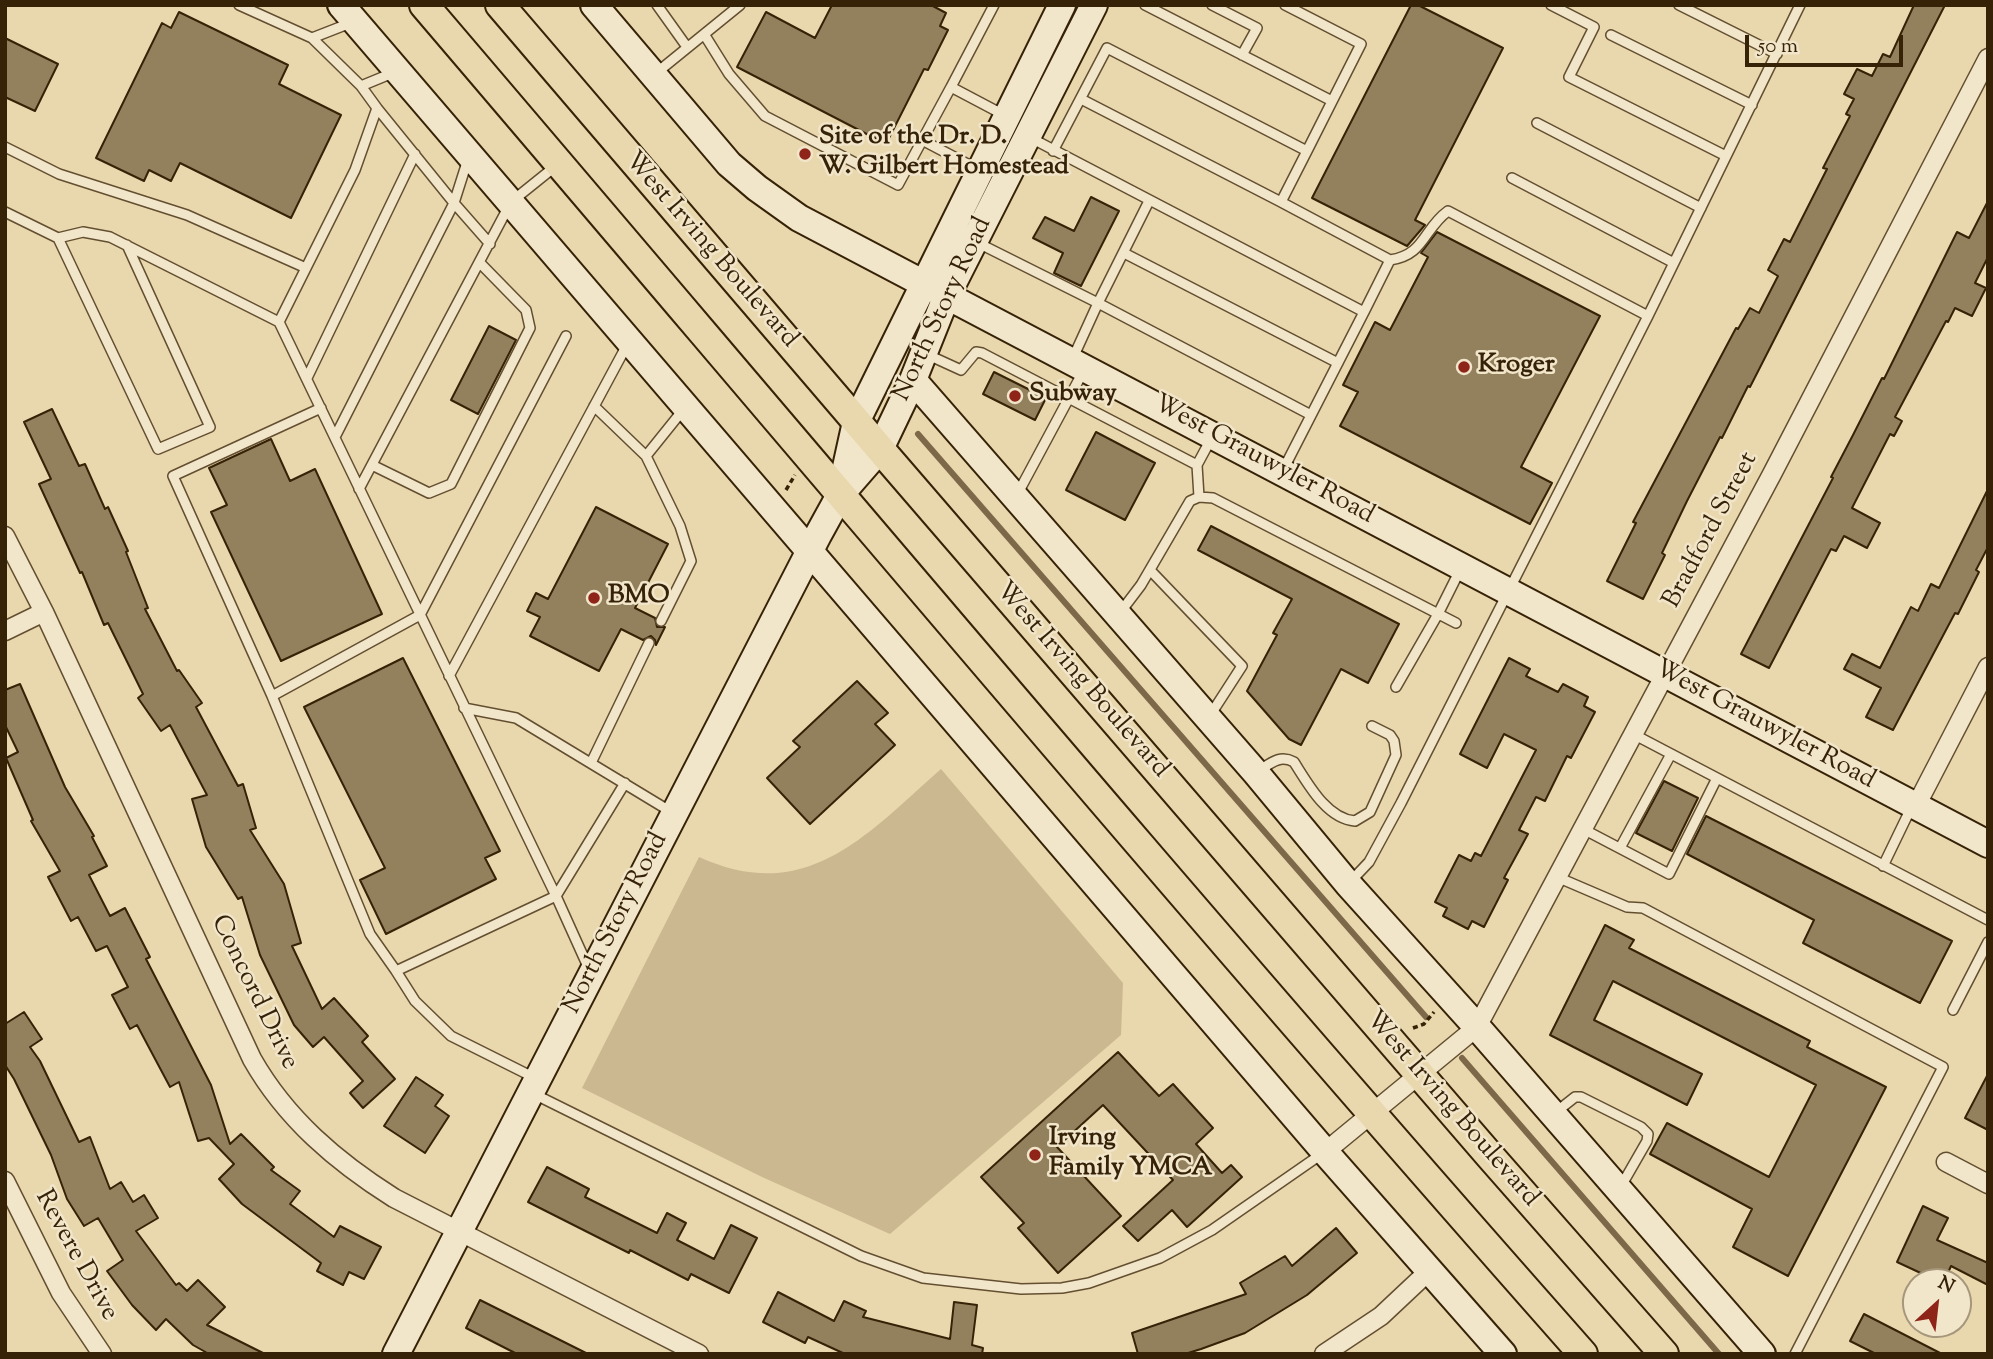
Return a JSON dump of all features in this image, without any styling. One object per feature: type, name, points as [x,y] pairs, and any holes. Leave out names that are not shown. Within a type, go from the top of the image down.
[{"type":"main road","points":[[424,5],[839,495],[1371,1115],[1583,1354]]},
{"type":"main road","name":"West Irving Boulevard","points":[[500,5],[856,422],[1664,1354]]},
{"type":"main road","name":"West Grauwyler Road","points":[[594,5],[729,164],[757,188],[800,218],[1988,844]]},
{"type":"main road","name":"North Story Road","points":[[839,495],[880,449],[913,380],[924,353],[936,289],[981,171],[1062,5]]},
{"type":"main road","name":"North Story Road","points":[[396,1354],[839,495],[856,422],[936,289],[974,241],[1094,5]]},
{"type":"main road","points":[[348,13],[1325,1152],[1503,1354]]},
{"type":"main road","points":[[913,380],[1208,718],[1348,884],[1477,1027],[1762,1354]]},
{"type":"street","name":"Bradford Street","points":[[1477,1027],[1772,474],[1988,58]]},
{"type":"street","name":"Concord Drive","points":[[5,537],[44,612],[262,1078],[280,1102],[326,1150],[394,1198],[699,1354]]},
{"type":"street","points":[[5,631],[44,612]]},
{"type":"street","points":[[1914,806],[1988,667]]},
{"type":"street","points":[[1325,1152],[1477,1027]]},
{"type":"street","points":[[1947,1162],[1988,1184]]},
{"type":"street","name":"Revere Drive","points":[[5,1181],[13,1219],[102,1354]]},
{"type":"street","points":[[1324,1354],[1381,1316],[1430,1270]]},
{"type":"lane","points":[[239,5],[312,38],[361,86],[489,244]]},
{"type":"lane","points":[[657,5],[687,47]]},
{"type":"lane","points":[[653,75],[740,5]]},
{"type":"lane","points":[[704,34],[729,74],[765,116],[898,185],[994,5]]},
{"type":"lane","points":[[1144,5],[1332,101]]},
{"type":"lane","points":[[1212,5],[1257,28],[1242,55]]},
{"type":"lane","points":[[1281,202],[1361,44],[1285,5]]},
{"type":"lane","points":[[1551,5],[1594,27],[1569,78],[1726,156]]},
{"type":"lane","points":[[1679,5],[1777,54]]},
{"type":"lane","points":[[1348,884],[1369,862],[1509,592],[1800,5]]},
{"type":"lane","points":[[312,38],[348,13]]},
{"type":"lane","points":[[1611,35],[1752,105]]},
{"type":"lane","points":[[1053,151],[1107,48],[1307,151]]},
{"type":"lane","points":[[361,86],[398,70]]},
{"type":"lane","points":[[951,87],[1007,116]]},
{"type":"lane","points":[[1081,99],[1390,260],[1405,258],[1422,243],[1437,218],[1448,211],[1648,316]]},
{"type":"lane","points":[[279,321],[355,170],[377,108]]},
{"type":"lane","points":[[1537,123],[1701,208]]},
{"type":"lane","points":[[1027,137],[1364,313]]},
{"type":"lane","points":[[922,140],[981,171]]},
{"type":"lane","points":[[5,147],[59,174],[187,215],[306,268]]},
{"type":"lane","points":[[307,378],[415,153]]},
{"type":"lane","points":[[335,437],[454,203],[469,153]]},
{"type":"lane","points":[[359,489],[511,202],[559,163]]},
{"type":"lane","points":[[1512,178],[1674,263]]},
{"type":"lane","points":[[1015,498],[1069,397],[1098,303],[1149,201]]},
{"type":"lane","points":[[5,212],[58,237],[83,232],[110,237],[279,321],[591,974]]},
{"type":"lane","points":[[58,237],[158,449],[211,427],[127,245]]},
{"type":"lane","points":[[974,241],[1311,415]]},
{"type":"lane","points":[[1124,253],[1338,363]]},
{"type":"lane","points":[[1283,471],[1390,260]]},
{"type":"lane","points":[[372,465],[429,493],[451,484],[530,328],[526,310],[480,263]]},
{"type":"lane","points":[[272,696],[420,615],[566,337]]},
{"type":"lane","points":[[449,676],[629,341]]},
{"type":"lane","points":[[924,353],[961,370],[975,352],[982,353],[1197,465]]},
{"type":"lane","points":[[594,406],[646,456],[680,526],[691,561],[661,621]]},
{"type":"lane","points":[[646,456],[686,407]]},
{"type":"lane","points":[[321,408],[173,476],[272,696],[370,934],[415,1001],[451,1036],[534,1086],[861,1256],[923,1278],[1021,1289],[1062,1288],[1123,1273],[1160,1258],[1212,1230],[1325,1152]]},
{"type":"lane","points":[[1199,497],[1197,465],[1213,435]]},
{"type":"lane","points":[[1118,616],[1150,570],[1190,501],[1199,497],[1213,498],[1456,623]]},
{"type":"lane","points":[[1396,687],[1438,614],[1461,566]]},
{"type":"lane","points":[[1150,570],[1242,666],[1208,718]]},
{"type":"lane","points":[[591,763],[649,643]]},
{"type":"lane","points":[[464,708],[516,718],[674,813]]},
{"type":"lane","points":[[1256,774],[1276,760],[1287,758],[1294,762],[1323,803],[1340,818],[1355,821],[1370,812],[1396,755],[1394,741],[1390,735],[1372,726]]},
{"type":"lane","points":[[1633,734],[1988,920]]},
{"type":"lane","points":[[1620,848],[1671,754]]},
{"type":"lane","points":[[1583,829],[1670,874],[1717,778]]},
{"type":"lane","points":[[396,971],[556,896],[625,783]]},
{"type":"lane","points":[[1883,866],[1914,806]]},
{"type":"lane","points":[[1557,877],[1627,907],[1643,908],[1943,1067],[1795,1354]]},
{"type":"lane","points":[[1953,1010],[1988,942]]},
{"type":"lane","points":[[1553,1114],[1575,1097],[1581,1097],[1641,1127],[1648,1134],[1619,1190]]},
{"type":"path","points":[[784,495],[796,472]]},
{"type":"path","points":[[1407,1031],[1424,1024],[1440,1006]]},
{"type":"shaded area","points":[[941,769],[1123,983],[1121,1035],[890,1234],[762,1177],[582,1088],[699,857],[737,870],[772,873],[803,868],[832,856],[860,839]]},
{"type":"building","points":[[832,5],[931,5],[946,13],[940,26],[948,30],[928,70],[924,69],[886,144],[737,67],[766,12],[815,38]]},
{"type":"building","points":[[1411,5],[1418,5],[1503,48],[1415,220],[1425,225],[1407,246],[1312,198]]},
{"type":"building","points":[[1914,5],[1945,5],[1750,387],[1748,386],[1687,501],[1643,599],[1607,581],[1636,523],[1633,522],[1736,328],[1738,329],[1750,308],[1759,313],[1778,276],[1768,270],[1784,239],[1790,242],[1827,169],[1823,168],[1850,116],[1846,114],[1854,99],[1844,94],[1857,69],[1872,76],[1883,54],[1890,57]]},
{"type":"building","points":[[179,12],[288,65],[279,84],[341,115],[291,218],[180,163],[171,181],[149,170],[144,181],[96,158],[162,23],[171,28]]},
{"type":"building","points":[[5,38],[58,64],[35,111],[5,97]]},
{"type":"building","points":[[1091,197],[1119,211],[1081,286],[1054,273],[1063,253],[1033,238],[1045,217],[1074,231]]},
{"type":"building","points":[[1988,201],[1988,257],[1975,283],[1986,288],[1972,316],[1955,308],[1948,322],[1946,321],[1895,417],[1902,421],[1894,436],[1890,434],[1852,508],[1880,523],[1867,548],[1844,536],[1836,551],[1831,549],[1769,668],[1741,654],[1957,232],[1969,238]]},
{"type":"building","points":[[1437,232],[1600,316],[1521,467],[1552,483],[1530,524],[1340,426],[1358,392],[1343,385],[1375,322],[1390,330],[1428,257],[1421,253]]},
{"type":"building","points":[[489,326],[516,340],[478,414],[451,400]]},
{"type":"building","name":"Subway","points":[[994,372],[1046,398],[1035,420],[983,394]]},
{"type":"building","points":[[52,409],[79,466],[85,464],[105,509],[108,507],[128,551],[126,552],[148,608],[145,609],[177,671],[179,670],[202,703],[196,707],[238,786],[243,784],[256,828],[250,830],[284,884],[301,943],[292,946],[322,1009],[334,998],[368,1036],[362,1042],[395,1079],[363,1108],[350,1093],[363,1081],[324,1037],[313,1047],[294,1025],[260,955],[242,897],[238,899],[206,847],[192,799],[207,795],[170,725],[161,731],[138,698],[143,694],[108,623],[104,625],[82,572],[80,573],[39,484],[51,479],[24,422]]},
{"type":"building","points":[[1096,432],[1155,463],[1125,520],[1066,490]]},
{"type":"building","points":[[271,439],[290,481],[315,469],[382,614],[281,661],[211,512],[227,505],[209,468]]},
{"type":"building","points":[[1988,489],[1988,547],[1976,570],[1979,572],[1893,730],[1866,717],[1881,688],[1844,669],[1852,654],[1880,668],[1911,607],[1918,611],[1931,584],[1939,588]]},
{"type":"building","points":[[596,507],[668,544],[635,608],[655,618],[657,627],[665,627],[656,645],[651,636],[643,640],[621,629],[599,671],[530,636],[540,617],[527,611],[536,593],[548,599]]},
{"type":"building","points":[[1211,526],[1399,624],[1368,683],[1341,669],[1301,745],[1289,739],[1247,691],[1277,635],[1273,633],[1292,599],[1198,550]]},
{"type":"building","points":[[403,658],[500,851],[485,858],[496,879],[386,934],[360,880],[385,868],[304,707]]},
{"type":"building","points":[[1509,658],[1530,669],[1526,676],[1558,692],[1563,684],[1588,697],[1584,706],[1595,712],[1571,758],[1567,756],[1545,801],[1536,797],[1519,830],[1528,834],[1504,878],[1508,880],[1484,927],[1472,921],[1468,929],[1443,916],[1447,908],[1435,902],[1459,855],[1471,861],[1475,853],[1481,856],[1536,750],[1504,734],[1487,768],[1460,754]]},
{"type":"building","points":[[857,681],[888,713],[875,724],[895,745],[810,824],[767,778],[800,747],[793,741]]},
{"type":"building","points":[[20,684],[65,787],[94,836],[92,837],[107,866],[89,875],[110,916],[125,908],[150,957],[146,959],[211,1085],[230,1144],[241,1134],[274,1167],[271,1170],[300,1191],[290,1204],[334,1237],[340,1226],[381,1247],[364,1279],[349,1272],[343,1285],[317,1271],[321,1263],[242,1204],[219,1179],[234,1164],[209,1138],[198,1141],[179,1082],[170,1087],[137,1025],[130,1029],[112,995],[128,987],[107,946],[96,951],[78,917],[71,921],[48,877],[60,871],[31,821],[33,820],[6,758],[18,752],[5,725],[5,690]]},
{"type":"building","points":[[1664,781],[1698,798],[1672,851],[1636,833]]},
{"type":"building","points":[[1706,816],[1952,941],[1920,1003],[1803,943],[1814,920],[1687,854]]},
{"type":"building","points":[[1605,925],[1634,940],[1629,948],[1810,1041],[1807,1047],[1886,1087],[1788,1276],[1733,1247],[1752,1209],[1650,1154],[1667,1123],[1769,1177],[1816,1085],[1613,981],[1594,1020],[1702,1074],[1687,1105],[1550,1035]]},
{"type":"building","points":[[24,1012],[42,1039],[30,1047],[40,1061],[79,1142],[90,1137],[110,1189],[121,1182],[133,1202],[144,1195],[158,1218],[136,1231],[176,1285],[179,1283],[187,1291],[198,1280],[225,1307],[207,1325],[265,1354],[209,1354],[193,1345],[166,1319],[156,1330],[132,1305],[107,1271],[123,1260],[98,1218],[84,1226],[67,1199],[51,1155],[5,1065],[5,1024]]},
{"type":"building","name":"Irving Family YMCA","points":[[1118,1052],[1159,1096],[1173,1084],[1213,1128],[1196,1144],[1222,1173],[1231,1165],[1242,1177],[1187,1227],[1172,1210],[1138,1241],[1123,1226],[1173,1180],[1103,1105],[1057,1147],[1121,1216],[1058,1273],[1018,1228],[1024,1223],[981,1177]]},
{"type":"building","points":[[1988,1074],[1988,1130],[1965,1118]]},
{"type":"building","points":[[416,1077],[443,1095],[435,1106],[449,1116],[425,1153],[384,1126]]},
{"type":"building","points":[[547,1167],[589,1189],[585,1197],[657,1233],[667,1213],[686,1223],[677,1240],[714,1259],[731,1225],[757,1238],[729,1293],[691,1274],[688,1280],[528,1202]]},
{"type":"building","points":[[1923,1206],[1948,1218],[1937,1240],[1988,1263],[1988,1285],[1972,1277],[1972,1268],[1910,1268],[1897,1262]]},
{"type":"building","points":[[1336,1228],[1357,1253],[1307,1295],[1245,1333],[1201,1349],[1185,1354],[1138,1354],[1132,1333],[1246,1294],[1240,1283],[1285,1256],[1292,1266]]},
{"type":"building","points":[[778,1292],[834,1321],[844,1301],[866,1311],[863,1317],[950,1339],[954,1302],[977,1305],[972,1345],[983,1348],[982,1354],[845,1354],[808,1337],[805,1343],[763,1322]]},
{"type":"building","points":[[480,1300],[588,1354],[517,1354],[466,1328]]},
{"type":"building","points":[[1864,1314],[1902,1333],[1902,1338],[1911,1338],[1942,1354],[1876,1354],[1850,1341]]},
{"type":"waterway","points":[[918,434],[1426,1017]]},
{"type":"waterway","points":[[1462,1058],[1719,1354]]},
{"type":"place","name":"Site of the Dr. D. W. Gilbert Homestead","points":[[805,154]]},
{"type":"place","name":"Kroger","points":[[1464,367]]},
{"type":"place","name":"Subway","points":[[1015,396]]},
{"type":"place","name":"BMO","points":[[594,598]]},
{"type":"place","name":"Irving Family YMCA","points":[[1035,1155]]}]
